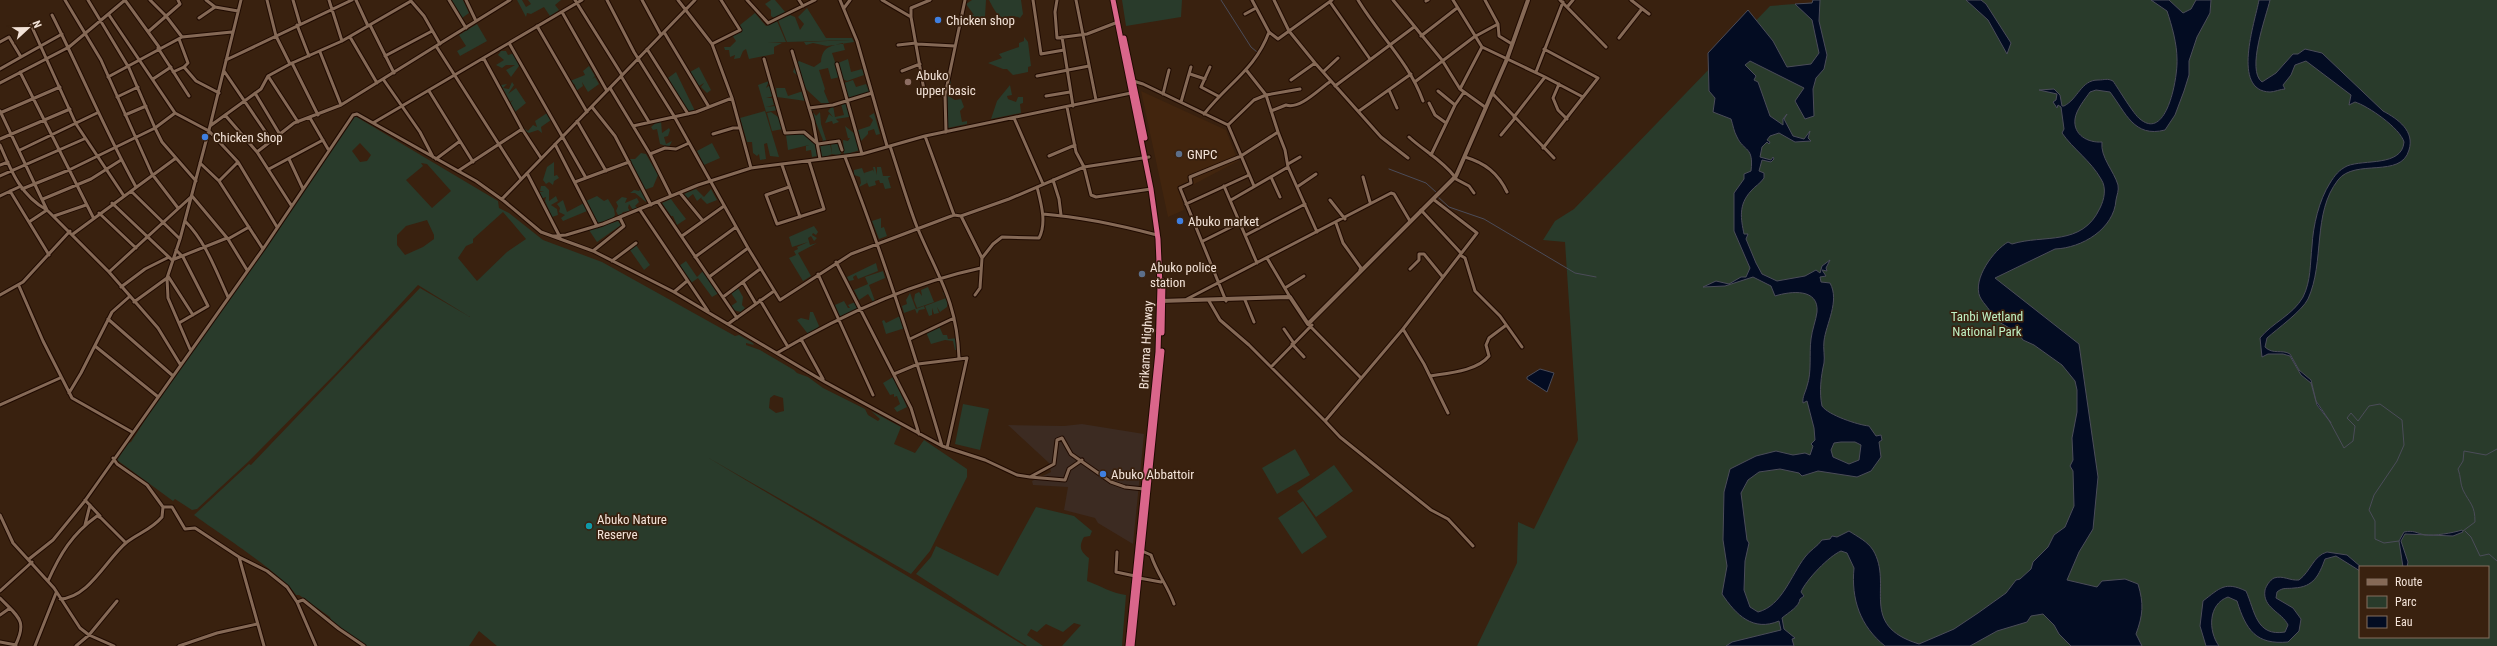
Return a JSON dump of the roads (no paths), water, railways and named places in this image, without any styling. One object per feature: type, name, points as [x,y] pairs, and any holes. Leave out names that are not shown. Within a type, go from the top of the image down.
[{"type":"highway","name":"Brikama Highway","points":[[1113,0],[1131,92],[1147,158],[1157,235],[1161,301]]},
{"type":"highway","name":"Brikama Highway","points":[[1117,0],[1160,226],[1161,357],[1128,646]]},
{"type":"highway","name":"Brikama Highway","points":[[1132,646],[1137,577],[1142,552],[1146,490]]},
{"type":"street","points":[[65,0],[86,34],[108,77],[152,174],[178,208]]},
{"type":"street","points":[[88,0],[138,87],[162,142],[196,181]]},
{"type":"street","points":[[0,83],[69,47],[109,15],[125,0],[149,31],[170,68],[189,96]]},
{"type":"street","points":[[150,0],[166,16],[180,38],[188,63],[184,67],[173,72]]},
{"type":"street","points":[[206,0],[215,7],[238,11]]},
{"type":"street","points":[[190,349],[168,298],[168,277],[196,181],[241,0]]},
{"type":"street","points":[[267,0],[276,36],[318,115]]},
{"type":"street","points":[[293,0],[298,25],[309,56]]},
{"type":"street","points":[[329,0],[342,41]]},
{"type":"street","points":[[226,60],[352,0]]},
{"type":"street","points":[[356,0],[394,72]]},
{"type":"street","points":[[449,0],[466,28]]},
{"type":"street","points":[[466,0],[476,21]]},
{"type":"street","points":[[501,0],[503,4]]},
{"type":"street","points":[[257,152],[279,133],[298,122],[341,105],[510,0]]},
{"type":"street","points":[[373,123],[484,59],[576,2],[582,0]]},
{"type":"street","points":[[607,0],[638,59],[674,116],[760,269],[780,300],[836,262],[878,242],[954,215],[960,216],[1037,187],[1084,167],[1147,158]]},
{"type":"street","points":[[642,0],[709,107]]},
{"type":"street","points":[[678,0],[712,44],[732,98],[751,168]]},
{"type":"street","points":[[502,199],[695,0]]},
{"type":"street","points":[[712,44],[740,30],[721,0]]},
{"type":"street","points":[[747,0],[768,23],[815,0]]},
{"type":"street","points":[[799,0],[803,6]]},
{"type":"street","points":[[840,0],[857,41],[889,146],[917,227],[942,279],[958,334],[959,358]]},
{"type":"street","points":[[844,8],[850,0]]},
{"type":"street","points":[[882,0],[911,17]]},
{"type":"street","points":[[930,0],[911,8],[911,17],[926,92],[945,95]]},
{"type":"street","points":[[946,132],[945,95],[965,0]]},
{"type":"street","points":[[1033,0],[1041,54],[1064,50]]},
{"type":"street","points":[[1057,0],[1055,21],[1057,38],[1084,34],[1118,22]]},
{"type":"street","points":[[1076,0],[1096,100]]},
{"type":"street","points":[[1252,0],[1269,32],[1278,39],[1331,1],[1370,59]]},
{"type":"street","points":[[1274,0],[1289,31],[1323,72],[1381,137],[1408,158]]},
{"type":"street","points":[[1358,0],[1370,20],[1390,44],[1416,81],[1423,101]]},
{"type":"street","points":[[1393,0],[1442,60],[1460,89],[1485,107]]},
{"type":"street","points":[[1453,0],[1474,37],[1482,47],[1536,72],[1583,97]]},
{"type":"street","points":[[1485,0],[1498,24],[1499,36],[1512,44]]},
{"type":"street","points":[[1271,367],[1360,270],[1454,178],[1465,157],[1485,107],[1507,59],[1528,0]]},
{"type":"street","points":[[1568,6],[1573,0]]},
{"type":"street","points":[[1631,0],[1641,10],[1649,14]]},
{"type":"street","points":[[149,31],[180,4],[180,1]]},
{"type":"street","points":[[210,126],[262,87],[268,76],[291,63],[320,52],[350,37],[411,1],[440,44]]},
{"type":"street","points":[[1536,72],[1562,1],[1606,47]]},
{"type":"street","points":[[576,2],[649,122]]},
{"type":"street","points":[[199,18],[215,7]]},
{"type":"street","points":[[1244,14],[1256,8]]},
{"type":"street","points":[[1421,36],[1457,8]]},
{"type":"street","points":[[1619,38],[1641,10]]},
{"type":"street","points":[[562,12],[608,90],[650,154],[671,196]]},
{"type":"street","points":[[52,15],[69,47],[97,113],[136,187]]},
{"type":"street","points":[[109,15],[141,60],[175,113],[209,131],[248,174],[277,227]]},
{"type":"street","points":[[1416,81],[1474,37],[1498,24]]},
{"type":"street","points":[[31,25],[84,139],[124,196]]},
{"type":"street","points":[[537,26],[586,112]]},
{"type":"street","points":[[1335,86],[1414,27]]},
{"type":"street","points":[[385,56],[432,31]]},
{"type":"street","points":[[108,77],[128,68],[159,48],[180,38],[232,32]]},
{"type":"street","points":[[1204,114],[1218,96],[1247,71],[1263,48],[1269,32]]},
{"type":"street","points":[[0,69],[62,34]]},
{"type":"street","points":[[0,42],[9,37],[21,57]]},
{"type":"street","points":[[350,37],[377,84]]},
{"type":"street","points":[[1062,37],[1073,106]]},
{"type":"street","points":[[510,43],[586,178]]},
{"type":"street","points":[[898,45],[916,44],[955,46]]},
{"type":"street","points":[[436,46],[521,179]]},
{"type":"street","points":[[1460,89],[1482,47]]},
{"type":"street","points":[[647,49],[688,114]]},
{"type":"street","points":[[1543,148],[1598,78],[1544,49]]},
{"type":"street","points":[[792,51],[809,108],[818,144],[820,159]]},
{"type":"street","points":[[320,52],[341,105]]},
{"type":"street","points":[[1323,72],[1338,58]]},
{"type":"street","points":[[484,59],[522,129],[541,158]]},
{"type":"street","points":[[764,59],[786,133],[804,132],[818,144],[839,141],[842,150]]},
{"type":"street","points":[[1291,80],[1315,62]]},
{"type":"street","points":[[837,64],[862,154]]},
{"type":"street","points":[[902,71],[920,64]]},
{"type":"street","points":[[1037,76],[1090,66]]},
{"type":"street","points":[[184,67],[196,81],[219,93]]},
{"type":"street","points":[[1181,102],[1191,67]]},
{"type":"street","points":[[1210,67],[1201,87],[1218,96]]},
{"type":"street","points":[[153,79],[170,68]]},
{"type":"street","points":[[1163,94],[1169,70]]},
{"type":"street","points":[[224,71],[271,140]]},
{"type":"street","points":[[1247,71],[1266,95],[1288,165],[1317,232]]},
{"type":"street","points":[[20,72],[93,217]]},
{"type":"street","points":[[1190,74],[1204,79]]},
{"type":"street","points":[[1359,111],[1411,74]]},
{"type":"street","points":[[268,76],[298,122]]},
{"type":"street","points":[[1502,135],[1545,77]]},
{"type":"street","points":[[383,79],[420,132],[434,158]]},
{"type":"street","points":[[1133,81],[1228,125],[1254,186]]},
{"type":"street","points":[[1271,111],[1286,105],[1290,106],[1300,103],[1331,81]]},
{"type":"street","points":[[1559,84],[1553,98],[1558,110],[1567,119]]},
{"type":"street","points":[[47,210],[12,133],[0,112],[34,100],[60,87]]},
{"type":"street","points":[[117,97],[138,87]]},
{"type":"street","points":[[1228,125],[1254,100],[1266,95],[1300,89]]},
{"type":"street","points":[[1389,90],[1397,108]]},
{"type":"street","points":[[429,91],[473,162]]},
{"type":"street","points":[[1438,91],[1455,105]]},
{"type":"street","points":[[255,92],[279,133]]},
{"type":"street","points":[[1046,96],[1070,92]]},
{"type":"street","points":[[553,236],[560,236],[597,226],[710,181],[751,168],[862,154],[925,136],[1073,106],[1131,92]]},
{"type":"street","points":[[1431,155],[1446,122],[1464,92]]},
{"type":"street","points":[[1492,92],[1514,118],[1554,158]]},
{"type":"street","points":[[809,108],[848,100],[872,93]]},
{"type":"street","points":[[633,126],[688,114],[732,98]]},
{"type":"street","points":[[1429,103],[1435,115],[1446,122]]},
{"type":"street","points":[[125,115],[146,106]]},
{"type":"street","points":[[592,107],[615,136],[651,205]]},
{"type":"street","points":[[1067,107],[1075,145],[1084,167],[1091,195],[1096,197],[1151,190]]},
{"type":"street","points":[[0,139],[70,109]]},
{"type":"street","points":[[20,150],[97,113]]},
{"type":"street","points":[[0,196],[69,170],[95,155],[155,128],[175,113]]},
{"type":"street","points":[[29,559],[53,540],[85,500],[190,349],[263,249],[328,149],[355,114],[458,171],[502,199],[541,232],[593,251],[674,292],[825,382],[942,446],[986,460],[1017,475],[1030,477],[1065,480],[1069,469],[1082,460]]},
{"type":"street","points":[[226,115],[257,152],[291,205]]},
{"type":"street","points":[[310,118],[328,149]]},
{"type":"street","points":[[1014,118],[1043,184]]},
{"type":"street","points":[[577,121],[606,171]]},
{"type":"street","points":[[713,134],[733,128],[740,128]]},
{"type":"street","points":[[458,171],[522,129]]},
{"type":"street","points":[[1226,300],[1203,240],[1180,188],[1191,183],[1190,176],[1241,156],[1278,132]]},
{"type":"street","points":[[925,136],[954,215]]},
{"type":"street","points":[[1409,137],[1447,166],[1454,178],[1469,186],[1474,193]]},
{"type":"street","points":[[0,176],[60,151],[84,139]]},
{"type":"street","points":[[269,169],[323,140]]},
{"type":"street","points":[[434,158],[460,141]]},
{"type":"street","points":[[650,154],[664,148],[676,149],[689,143]]},
{"type":"street","points":[[0,144],[11,172],[21,188],[39,206],[47,210],[71,232],[109,272],[129,297],[158,328],[180,364]]},
{"type":"street","points":[[555,144],[597,226]]},
{"type":"street","points":[[1049,156],[1075,145]]},
{"type":"street","points":[[845,157],[878,242],[918,364],[942,446]]},
{"type":"street","points":[[1231,200],[1300,157]]},
{"type":"street","points":[[1465,157],[1480,161],[1491,169],[1507,192]]},
{"type":"street","points":[[0,295],[19,286],[71,232],[176,158]]},
{"type":"street","points":[[289,158],[303,189]]},
{"type":"street","points":[[42,199],[76,185],[121,160]]},
{"type":"street","points":[[789,187],[766,194],[776,224],[824,209],[808,161]]},
{"type":"street","points":[[0,165],[8,162]]},
{"type":"street","points":[[219,181],[238,162]]},
{"type":"street","points":[[575,182],[629,162]]},
{"type":"street","points":[[200,163],[219,181],[263,249]]},
{"type":"street","points":[[782,165],[800,217]]},
{"type":"street","points":[[527,173],[562,240]]},
{"type":"street","points":[[1297,187],[1316,174]]},
{"type":"street","points":[[1186,204],[1249,175]]},
{"type":"street","points":[[1270,177],[1280,197]]},
{"type":"street","points":[[1363,177],[1370,202]]},
{"type":"street","points":[[1053,180],[1059,199],[1061,215]]},
{"type":"street","points":[[1224,186],[1241,222],[1257,263]]},
{"type":"street","points":[[982,258],[993,244],[1002,237],[1039,238],[1042,233],[1043,214],[1037,187]]},
{"type":"street","points":[[10,191],[49,255]]},
{"type":"street","points":[[131,191],[180,239]]},
{"type":"street","points":[[680,193],[703,220]]},
{"type":"street","points":[[1184,301],[1344,219],[1370,202],[1391,193],[1394,194],[1410,221]]},
{"type":"street","points":[[109,272],[192,196]]},
{"type":"street","points":[[192,196],[227,238],[247,270]]},
{"type":"street","points":[[1325,421],[1403,329],[1442,276],[1477,233],[1433,199]]},
{"type":"street","points":[[1330,200],[1344,219]]},
{"type":"street","points":[[658,202],[737,318]]},
{"type":"street","points":[[112,203],[172,260]]},
{"type":"street","points":[[1246,235],[1305,204]]},
{"type":"street","points":[[54,216],[86,205]]},
{"type":"street","points":[[682,236],[724,206]]},
{"type":"street","points":[[29,222],[47,210]]},
{"type":"street","points":[[640,210],[709,313]]},
{"type":"street","points":[[1421,210],[1465,258],[1476,291],[1500,316],[1505,326],[1522,347]]},
{"type":"street","points":[[99,213],[136,248]]},
{"type":"street","points":[[1043,214],[1061,215],[1105,222],[1157,235]]},
{"type":"street","points":[[960,216],[982,258],[980,288],[975,295]]},
{"type":"street","points":[[593,251],[624,226],[620,218]]},
{"type":"street","points":[[185,221],[196,232],[205,246],[228,297]]},
{"type":"street","points":[[1203,240],[1241,222]]},
{"type":"street","points":[[1336,223],[1343,244],[1361,268],[1360,270]]},
{"type":"street","points":[[172,260],[183,257],[249,227]]},
{"type":"street","points":[[695,257],[736,227]]},
{"type":"street","points":[[612,261],[636,243]]},
{"type":"street","points":[[709,277],[748,248]]},
{"type":"street","points":[[176,250],[183,257],[208,306],[179,323]]},
{"type":"street","points":[[1410,269],[1419,260],[1419,254],[1424,254],[1442,276]]},
{"type":"street","points":[[121,287],[145,269],[169,257]]},
{"type":"street","points":[[1267,258],[1290,297],[1310,324],[1361,378]]},
{"type":"street","points":[[836,262],[911,408],[920,434]]},
{"type":"street","points":[[777,353],[801,339],[861,310],[942,279],[982,268]]},
{"type":"street","points":[[723,297],[760,269]]},
{"type":"street","points":[[818,274],[872,395]]},
{"type":"street","points":[[1285,288],[1304,276]]},
{"type":"street","points":[[168,277],[193,315]]},
{"type":"street","points":[[134,302],[168,277]]},
{"type":"street","points":[[674,292],[687,281]]},
{"type":"street","points":[[743,282],[756,304]]},
{"type":"street","points":[[19,286],[60,378],[72,398],[132,432]]},
{"type":"street","points":[[728,324],[774,291]]},
{"type":"street","points":[[69,392],[112,312],[129,297]]},
{"type":"street","points":[[1161,301],[1246,300],[1290,297]]},
{"type":"street","points":[[760,300],[788,347]]},
{"type":"street","points":[[1246,300],[1254,322]]},
{"type":"street","points":[[1209,301],[1220,320],[1271,367],[1325,421],[1390,478],[1431,510],[1448,519],[1473,546]]},
{"type":"street","points":[[910,339],[954,318]]},
{"type":"street","points":[[108,319],[172,375]]},
{"type":"street","points":[[1430,376],[1459,371],[1484,363],[1489,356],[1486,345],[1489,338],[1505,326]]},
{"type":"street","points":[[1284,329],[1304,358]]},
{"type":"street","points":[[1403,329],[1430,376],[1448,413]]},
{"type":"street","points":[[801,339],[825,382]]},
{"type":"street","points":[[95,346],[158,396]]},
{"type":"street","points":[[894,374],[918,364],[967,358],[947,448]]},
{"type":"street","points":[[0,405],[60,378]]},
{"type":"street","points":[[1030,477],[1054,464],[1057,440],[1060,438],[1064,441],[1071,454],[1082,460],[1111,482],[1125,487],[1146,490]]},
{"type":"street","points":[[60,599],[80,592],[126,543],[158,522],[162,517],[163,507],[147,485],[117,464],[113,458]]},
{"type":"street","points":[[85,500],[126,543]]},
{"type":"street","points":[[85,525],[90,505]]},
{"type":"street","points":[[163,507],[172,507],[185,529],[195,528],[239,557],[267,571],[287,587],[297,602],[316,646]]},
{"type":"street","points":[[0,515],[9,536],[48,581],[80,628],[89,635],[114,646]]},
{"type":"street","points":[[48,581],[61,552],[85,525],[97,516],[101,518]]},
{"type":"street","points":[[1117,552],[1116,572],[1165,584],[1174,604]]},
{"type":"street","points":[[1142,552],[1151,555],[1161,582]]},
{"type":"street","points":[[239,557],[264,646]]},
{"type":"street","points":[[0,591],[32,562]]},
{"type":"street","points":[[35,646],[56,593]]},
{"type":"street","points":[[0,598],[10,608],[23,626],[15,645],[0,642]]},
{"type":"street","points":[[297,602],[303,600],[363,646]]},
{"type":"street","points":[[76,646],[89,635],[117,601]]},
{"type":"street","points":[[0,615],[10,608]]},
{"type":"street","points":[[179,646],[217,632],[257,624]]},
{"type":"water","points":[[1813,0],[1820,0],[1819,21],[1827,55],[1824,69],[1816,78],[1813,89],[1814,116],[1805,119],[1795,101],[1804,88],[1750,61],[1745,65],[1756,76],[1754,80],[1758,82],[1770,116],[1783,125],[1783,119],[1787,114],[1784,119],[1793,136],[1804,139],[1810,131],[1808,138],[1811,141],[1795,142],[1779,133],[1770,136],[1767,140],[1770,142],[1769,144],[1767,142],[1762,147],[1760,157],[1771,160],[1773,157],[1774,159],[1771,162],[1762,160],[1759,171],[1764,173],[1764,178],[1751,191],[1744,202],[1742,207],[1742,223],[1744,234],[1748,234],[1746,239],[1762,274],[1777,281],[1805,276],[1816,270],[1820,273],[1822,266],[1830,260],[1826,268],[1827,271],[1822,270],[1826,276],[1820,277],[1821,282],[1830,283],[1834,297],[1832,312],[1824,341],[1824,361],[1821,379],[1822,406],[1830,413],[1851,422],[1869,426],[1876,436],[1881,435],[1882,440],[1879,442],[1881,457],[1871,471],[1857,477],[1818,471],[1802,476],[1799,473],[1780,469],[1759,472],[1748,480],[1741,493],[1747,540],[1749,543],[1745,561],[1744,590],[1750,607],[1758,612],[1766,609],[1780,597],[1809,552],[1822,540],[1830,539],[1832,536],[1837,537],[1849,531],[1865,542],[1873,550],[1878,563],[1883,615],[1889,626],[1900,636],[1919,644],[1954,629],[2006,593],[2016,580],[2020,579],[2031,569],[2033,562],[2048,547],[2054,535],[2065,527],[2074,506],[2073,471],[2070,466],[2073,460],[2072,438],[2077,412],[2077,390],[2075,381],[2062,365],[2034,345],[2023,340],[2018,333],[1992,318],[1992,315],[1980,297],[1978,290],[1979,282],[1986,266],[2002,246],[2008,242],[2012,244],[2073,234],[2083,229],[2092,220],[2103,201],[2104,186],[2101,179],[2092,166],[2062,133],[2064,129],[2061,107],[2058,105],[2057,108],[2053,102],[2056,100],[2057,94],[2039,90],[2054,89],[2060,95],[2062,106],[2064,106],[2073,99],[2087,83],[2106,79],[2113,81],[2137,117],[2149,124],[2157,122],[2164,115],[2173,92],[2177,67],[2177,53],[2174,35],[2167,11],[2151,0],[2169,0],[2183,13],[2191,9],[2196,0],[2211,0],[2210,13],[2197,37],[2189,61],[2189,75],[2184,91],[2175,115],[2165,130],[2154,132],[2138,127],[2126,115],[2110,92],[2096,90],[2090,92],[2077,112],[2075,119],[2076,129],[2082,137],[2092,141],[2102,142],[2105,159],[2118,185],[2114,210],[2103,228],[2086,241],[2065,248],[2055,249],[1995,278],[2079,344],[2098,477],[2093,529],[2079,552],[2067,580],[2097,587],[2102,581],[2125,579],[2138,584],[2142,609],[2136,634],[2142,646],[2071,646],[2043,614],[2031,616],[2027,622],[1997,631],[1970,646],[1885,646],[1876,638],[1863,621],[1854,590],[1854,568],[1847,553],[1841,551],[1824,563],[1813,575],[1801,592],[1804,596],[1800,599],[1796,607],[1782,618],[1784,629],[1795,638],[1792,639],[1794,646],[1726,646],[1732,642],[1781,630],[1779,621],[1770,624],[1761,624],[1746,620],[1733,609],[1722,594],[1727,566],[1723,540],[1724,492],[1730,469],[1756,456],[1776,451],[1793,455],[1805,453],[1810,455],[1813,446],[1811,444],[1815,440],[1814,428],[1807,401],[1803,403],[1803,401],[1809,381],[1811,339],[1817,312],[1814,299],[1809,295],[1803,293],[1789,293],[1775,296],[1771,286],[1753,277],[1725,286],[1703,287],[1716,281],[1729,284],[1741,277],[1746,277],[1750,268],[1734,231],[1734,193],[1744,179],[1744,174],[1751,171],[1751,157],[1748,150],[1740,142],[1736,135],[1731,119],[1713,112],[1715,98],[1709,91],[1708,53],[1748,10],[1773,41],[1787,67],[1811,64],[1819,53],[1812,20],[1795,4],[1812,3]],"holes":[[[1855,442],[1861,445],[1859,460],[1849,464],[1833,457],[1831,450],[1834,443]]]},
{"type":"water","points":[[1966,0],[1981,0],[1986,4],[2011,43],[2007,54],[1988,20]]},
{"type":"water","points":[[2259,0],[2270,0],[2261,30],[2256,55],[2258,76],[2262,82],[2276,73],[2293,54],[2298,54],[2305,49],[2322,53],[2383,111],[2404,126],[2410,137],[2409,150],[2404,159],[2397,164],[2355,170],[2338,180],[2330,193],[2325,207],[2316,269],[2313,285],[2308,299],[2295,314],[2267,338],[2265,347],[2271,351],[2290,354],[2299,370],[2311,380],[2316,401],[2331,423],[2317,405],[2311,383],[2301,375],[2290,356],[2283,354],[2268,354],[2262,357],[2260,338],[2294,309],[2306,291],[2309,279],[2317,213],[2326,190],[2339,171],[2354,164],[2390,159],[2402,150],[2404,142],[2396,130],[2383,118],[2361,104],[2355,102],[2349,105],[2351,95],[2306,61],[2295,65],[2291,75],[2283,85],[2285,89],[2270,92],[2258,89],[2251,80],[2248,68],[2248,54]]},
{"type":"water","points":[[1540,369],[1554,373],[1547,392],[1527,379],[1527,377]]},
{"type":"water","points":[[2462,530],[2463,532],[2453,536],[2432,535]]},
{"type":"water","points":[[2404,532],[2413,532],[2424,535],[2405,534],[2401,541],[2408,562],[2407,566],[2403,566],[2399,541]]},
{"type":"water","points":[[2327,552],[2347,555],[2360,566],[2359,570],[2336,556],[2325,559],[2318,575],[2311,583],[2301,587],[2279,590],[2277,592],[2276,598],[2293,608],[2301,619],[2299,631],[2288,642],[2268,641],[2254,634],[2244,620],[2237,601],[2228,597],[2221,600],[2213,612],[2213,633],[2219,646],[2206,646],[2200,626],[2203,601],[2219,589],[2228,586],[2246,591],[2258,621],[2268,631],[2285,632],[2288,625],[2266,601],[2266,587],[2271,580],[2277,577],[2299,580],[2315,560]]},
{"type":"waterway","points":[[1221,0],[1251,47],[1257,52]]},
{"type":"waterway","points":[[1389,169],[1426,183],[1437,193]]},
{"type":"waterway","points":[[1437,196],[1449,207],[1484,219],[1575,273],[1596,277]]},
{"type":"waterway","points":[[2330,422],[2344,448],[2353,441],[2355,426],[2347,418],[2351,413],[2358,421],[2369,406],[2380,404],[2402,420],[2404,445],[2397,461],[2374,495],[2369,510],[2375,521],[2375,539],[2384,543],[2399,541]]},
{"type":"waterway","points":[[2463,531],[2475,522],[2473,508],[2462,488],[2458,469],[2463,461],[2464,451],[2486,455],[2497,449]]},
{"type":"waterway","points":[[2465,531],[2471,537],[2480,556],[2489,554],[2497,561]]},
{"type":"place","name":"Chicken shop","points":[[938,20]]},
{"type":"place","name":"Abuko upper basic","points":[[908,82]]},
{"type":"place","name":"Chicken Shop","points":[[205,137]]},
{"type":"place","name":"GNPC","points":[[1179,154]]},
{"type":"place","name":"Abuko market","points":[[1180,221]]},
{"type":"place","name":"Abuko police station","points":[[1142,274]]},
{"type":"place","name":"Abuko Abbattoir","points":[[1103,474]]},
{"type":"place","name":"Abuko Nature Reserve","points":[[589,526]]},
{"type":"park label","name":"Tanbi Wetland National Park","points":[[1987,324]]}]
